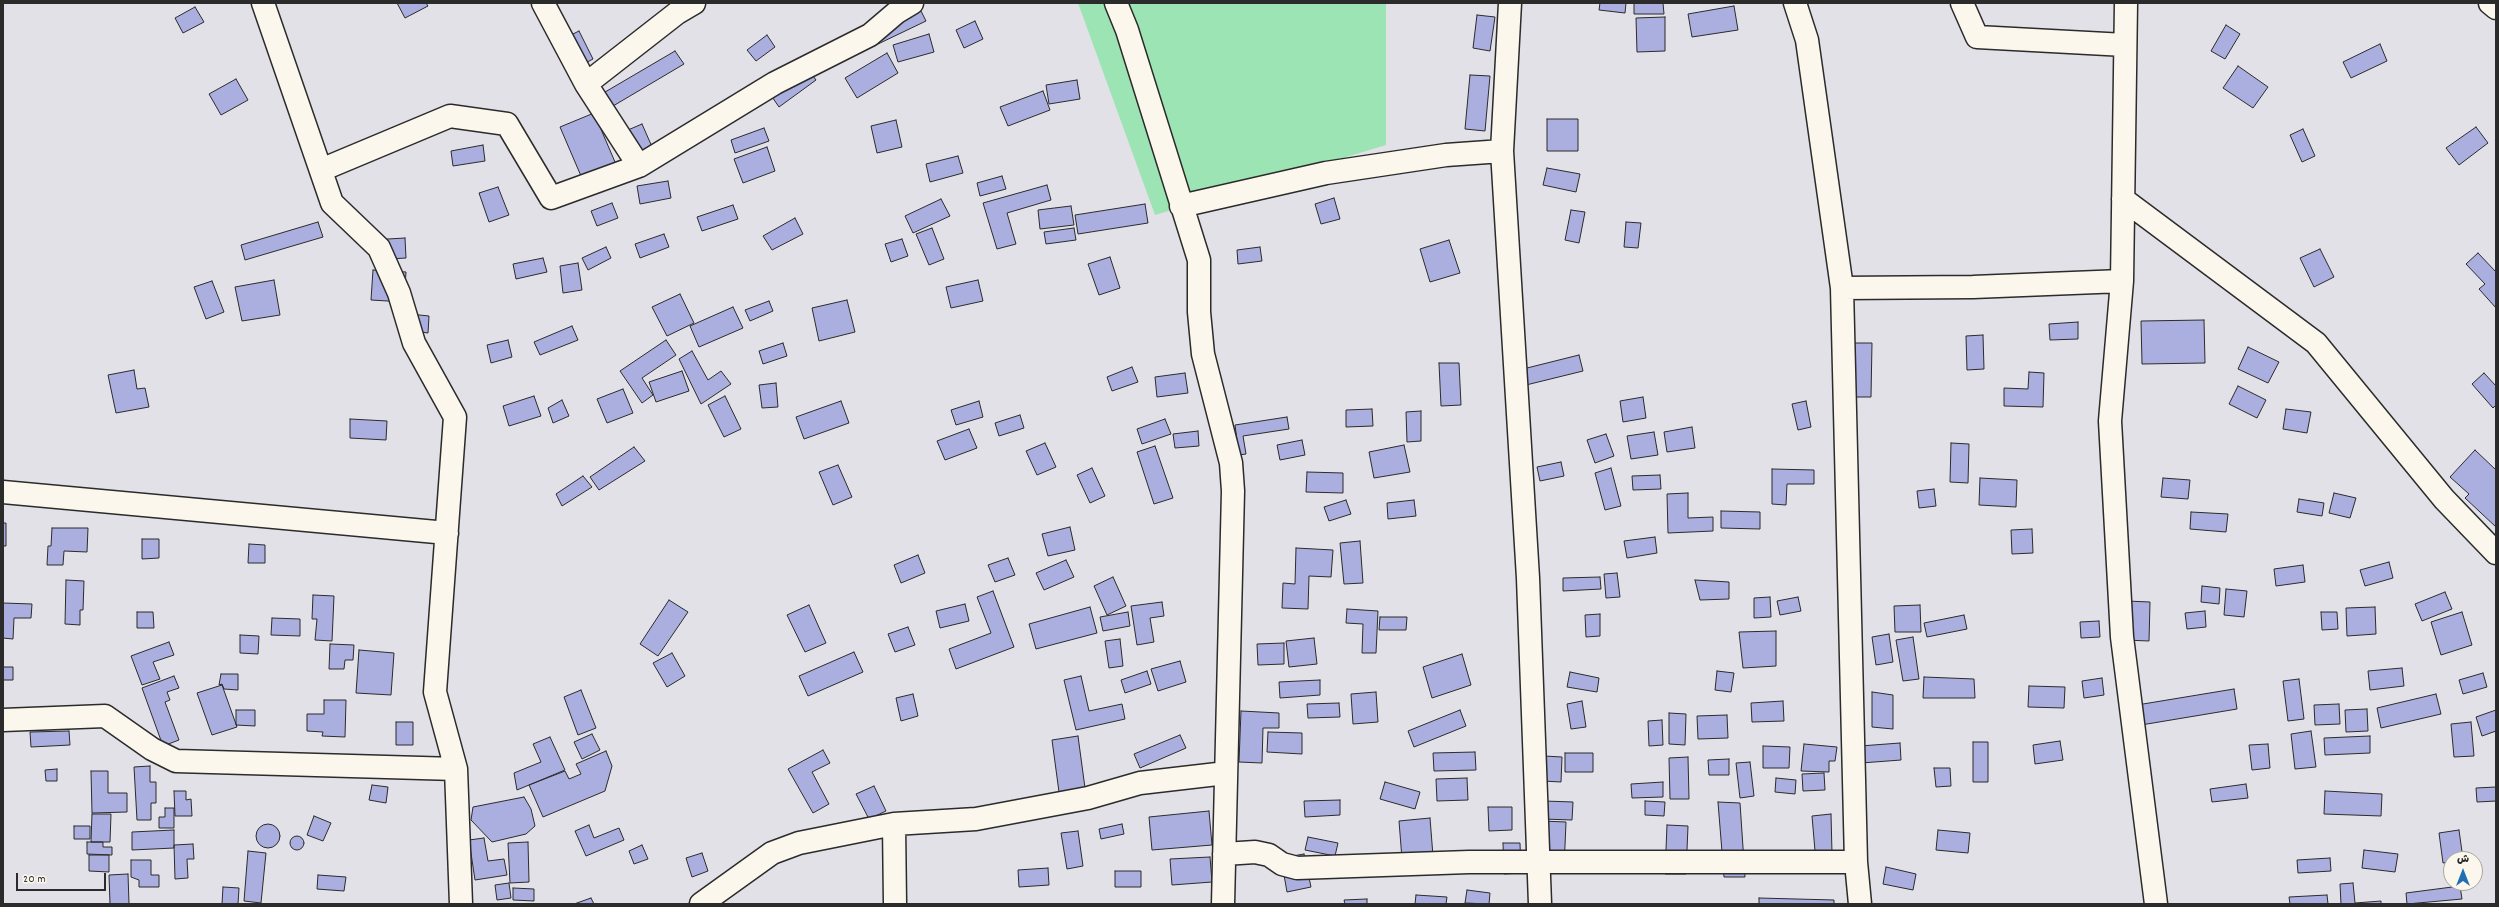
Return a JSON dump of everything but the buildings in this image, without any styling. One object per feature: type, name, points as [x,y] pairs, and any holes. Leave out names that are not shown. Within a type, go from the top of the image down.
[{"type":"street","points":[[263,3],[332,203],[379,248],[399,293],[414,343],[455,417],[435,692],[456,769],[461,904]]},
{"type":"street","points":[[543,3],[586,84],[639,166]]},
{"type":"street","points":[[586,84],[677,13],[694,3]]},
{"type":"street","points":[[321,170],[450,116],[507,124],[551,198],[639,166],[776,83],[870,35],[898,12],[912,3]]},
{"type":"street","points":[[1116,3],[1127,30],[1199,260],[1199,312],[1203,354],[1231,463],[1233,491],[1224,904]]},
{"type":"street","points":[[1510,3],[1502,151],[1528,578],[1537,862],[1540,904]]},
{"type":"street","points":[[1796,3],[1807,40],[1842,288],[1856,862],[1865,904]]},
{"type":"street","points":[[1962,3],[1977,37],[2125,45]]},
{"type":"street","points":[[2126,3],[2122,281],[2110,421],[2118,592],[2122,637],[2156,904]]},
{"type":"street","points":[[2490,3],[2496,8]]},
{"type":"street","points":[[1182,206],[1326,173],[1446,155],[1502,151]]},
{"type":"street","points":[[2123,199],[2316,343],[2444,499],[2496,553]]},
{"type":"street","points":[[1842,288],[1973,287],[2122,281]]},
{"type":"street","points":[[3,492],[446,533]]},
{"type":"street","points":[[3,720],[105,716],[152,748],[176,760],[456,769]]},
{"type":"street","points":[[701,904],[772,853],[799,843],[894,824],[976,819],[1088,798],[1140,783],[1226,773]]},
{"type":"street","points":[[894,824],[895,904]]},
{"type":"street","points":[[1224,854],[1255,852],[1269,855],[1282,864],[1297,868],[1469,862],[1856,862]]},
{"type":"green space","points":[[1078,3],[1386,3],[1386,145],[1155,215]]}]
